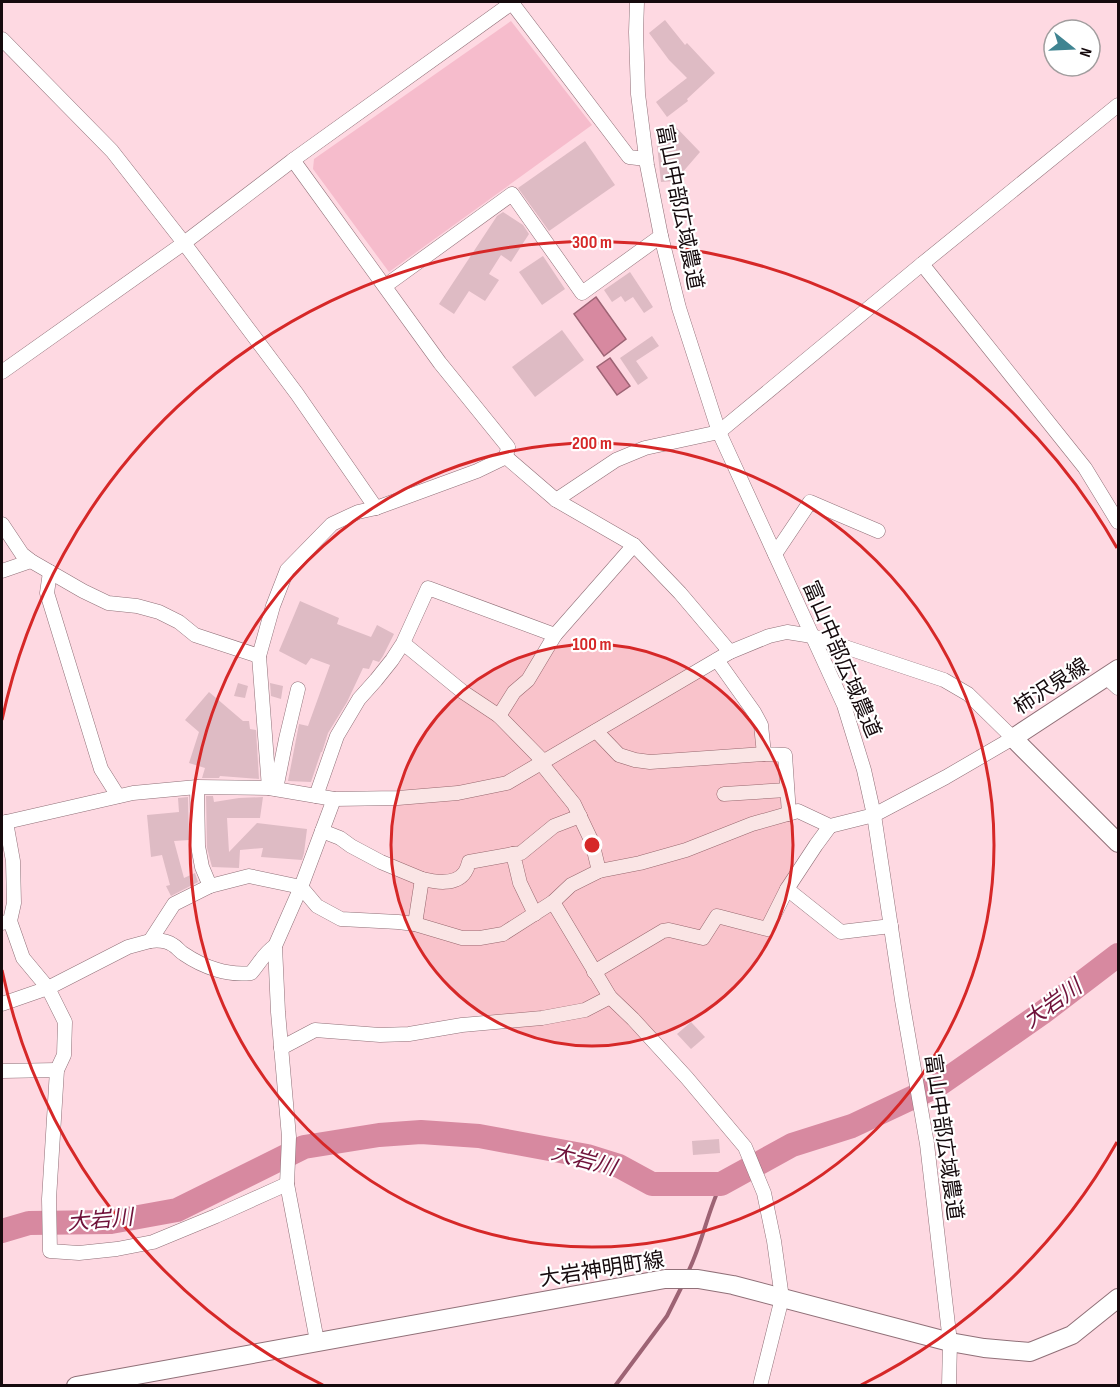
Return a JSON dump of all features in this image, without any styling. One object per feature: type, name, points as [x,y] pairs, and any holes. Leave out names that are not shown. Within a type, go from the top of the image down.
[{"type":"main road","name":"柿沢泉線","points":[[1114,678],[1013,738],[1119,843]]},
{"type":"main road","name":"大岩神明町線","points":[[76,1386],[664,1280],[698,1279],[733,1285],[950,1342],[1030,1352],[1072,1335],[1119,1298]]},
{"type":"street","points":[[2,372],[184,243],[293,160],[512,2],[629,157],[646,159]]},
{"type":"street","name":"富山中部広域農道","points":[[637,2],[638,94],[646,159],[661,236],[680,308],[719,432],[844,705],[864,770],[874,814],[927,1144],[950,1342],[949,1386]]},
{"type":"street","points":[[2,39],[112,150],[297,394],[376,508]]},
{"type":"street","points":[[556,500],[616,460],[645,448],[719,432],[1119,105]]},
{"type":"street","points":[[293,160],[440,363],[508,447],[506,457]]},
{"type":"street","points":[[385,286],[512,194],[582,293],[661,236]]},
{"type":"street","points":[[922,264],[1085,468],[1119,522]]},
{"type":"street","points":[[273,788],[259,656],[273,606],[287,570],[332,524],[358,512],[376,508],[477,471],[506,457]]},
{"type":"street","points":[[506,457],[556,500],[634,545],[680,593],[730,652]]},
{"type":"street","points":[[775,554],[810,502],[878,531]]},
{"type":"street","points":[[2,524],[22,554],[83,591],[108,603],[137,606],[159,612],[179,622],[195,635],[259,656]]},
{"type":"street","points":[[499,717],[514,692],[528,680],[555,635],[634,545]]},
{"type":"street","points":[[2,571],[31,561]]},
{"type":"street","points":[[50,572],[47,593],[53,614],[102,769],[118,796]]},
{"type":"street","points":[[316,796],[337,736],[358,699],[392,660],[403,643],[428,588],[555,635]]},
{"type":"street","points":[[287,1184],[153,1242],[79,1253],[50,1251],[49,1199],[57,1070],[64,1055],[65,1022],[48,988],[23,958],[6,922],[14,903],[13,861],[4,822],[134,793],[197,787],[273,788],[334,799],[398,798],[458,793],[507,783],[730,652],[769,636],[787,632],[812,636],[944,680],[968,694],[1013,738],[946,777],[874,814],[830,826],[787,889],[768,929],[717,916],[703,938],[669,930],[663,931],[594,972]]},
{"type":"street","points":[[403,643],[463,692],[499,717],[542,763],[574,804],[592,842],[599,871]]},
{"type":"street","points":[[717,660],[761,725],[764,754]]},
{"type":"street","points":[[273,788],[298,689]]},
{"type":"street","points":[[596,731],[619,755],[650,762],[764,754],[785,755],[789,814]]},
{"type":"street","points":[[197,787],[198,846],[202,867],[210,886]]},
{"type":"street","points":[[724,794],[787,790]]},
{"type":"street","points":[[317,1341],[287,1184],[289,1137],[278,1012],[275,946],[301,887],[334,799]]},
{"type":"street","points":[[150,941],[174,904],[210,886],[249,876],[301,887],[317,906],[341,920],[415,924],[462,938],[480,938],[503,934],[553,902],[571,885],[599,871],[640,863],[686,850],[752,824],[798,811],[830,826]]},
{"type":"street","points":[[322,831],[340,838],[381,862],[422,879],[450,882],[458,879],[465,872],[469,862],[520,853],[554,826],[580,816]]},
{"type":"street","points":[[513,854],[520,883],[535,914]]},
{"type":"street","points":[[415,924],[422,879]]},
{"type":"street","points":[[787,889],[841,932],[891,926]]},
{"type":"street","points":[[553,902],[610,997],[687,1078],[746,1147],[764,1193],[782,1298],[760,1386]]},
{"type":"street","points":[[2,1004],[48,988],[128,947],[150,941],[161,940],[172,944],[198,962],[226,973],[243,974],[251,974],[267,951],[275,946]]},
{"type":"street","points":[[281,1048],[315,1030],[380,1035],[409,1034],[462,1025],[542,1018],[585,1010],[610,997]]},
{"type":"street","points":[[2,1071],[57,1070]]},
{"type":"shaded area","points":[[511,21],[592,125],[389,272],[313,169],[314,159]]},
{"type":"shaded area","points":[[596,297],[626,339],[604,356],[574,314]]},
{"type":"shaded area","points":[[610,358],[630,386],[617,395],[597,367]]},
{"type":"building","points":[[665,20],[685,45],[687,43],[715,73],[687,99],[688,101],[667,117],[656,102],[687,78],[669,60],[649,33]]},
{"type":"building","points":[[671,122],[700,152],[675,181],[661,182],[657,145],[665,143],[659,133]]},
{"type":"building","points":[[585,141],[615,185],[549,231],[518,188]]},
{"type":"building","points":[[503,212],[523,225],[529,234],[511,262],[501,255],[489,274],[499,280],[485,301],[469,291],[454,314],[439,304],[497,216]]},
{"type":"building","points":[[543,256],[565,289],[542,305],[519,272]]},
{"type":"building","points":[[630,272],[653,307],[644,313],[633,297],[625,302],[621,296],[612,302],[604,290]]},
{"type":"building","points":[[562,330],[584,360],[535,397],[512,367]]},
{"type":"building","points":[[652,336],[659,346],[636,361],[648,378],[638,385],[620,358]]},
{"type":"building","points":[[300,601],[339,618],[337,624],[371,637],[377,625],[394,634],[379,662],[373,660],[369,669],[363,668],[347,702],[328,733],[311,782],[288,781],[299,724],[308,726],[330,665],[311,658],[306,665],[279,651]]},
{"type":"building","points":[[238,683],[248,686],[245,698],[234,696]]},
{"type":"building","points":[[270,683],[283,686],[281,699],[271,696]]},
{"type":"building","points":[[209,692],[243,721],[249,721],[250,729],[256,730],[259,779],[220,776],[219,778],[202,778],[205,768],[189,763],[199,732],[185,720]]},
{"type":"building","points":[[206,796],[213,796],[214,802],[263,797],[260,818],[227,818],[229,852],[257,823],[307,829],[302,860],[261,857],[263,848],[240,850],[239,868],[212,867],[207,848]]},
{"type":"building","points":[[188,797],[189,840],[174,841],[184,878],[195,873],[198,882],[171,896],[166,886],[170,885],[162,855],[151,857],[147,815],[179,812],[178,798]]},
{"type":"building","points":[[691,1022],[705,1037],[691,1049],[677,1034]]},
{"type":"building","points":[[719,1139],[720,1153],[693,1155],[692,1141]]},
{"type":"waterway","name":"大岩川","points":[[2,1231],[29,1223],[111,1222],[177,1210],[304,1147],[379,1135],[421,1132],[479,1136],[587,1156],[619,1166],[652,1184],[721,1184],[792,1145],[852,1126],[937,1086],[1042,1013],[1118,955]]},
{"type":"waterway","points":[[687,1274],[721,1184]]},
{"type":"waterway","points":[[615,1386],[667,1316],[683,1284]]}]
